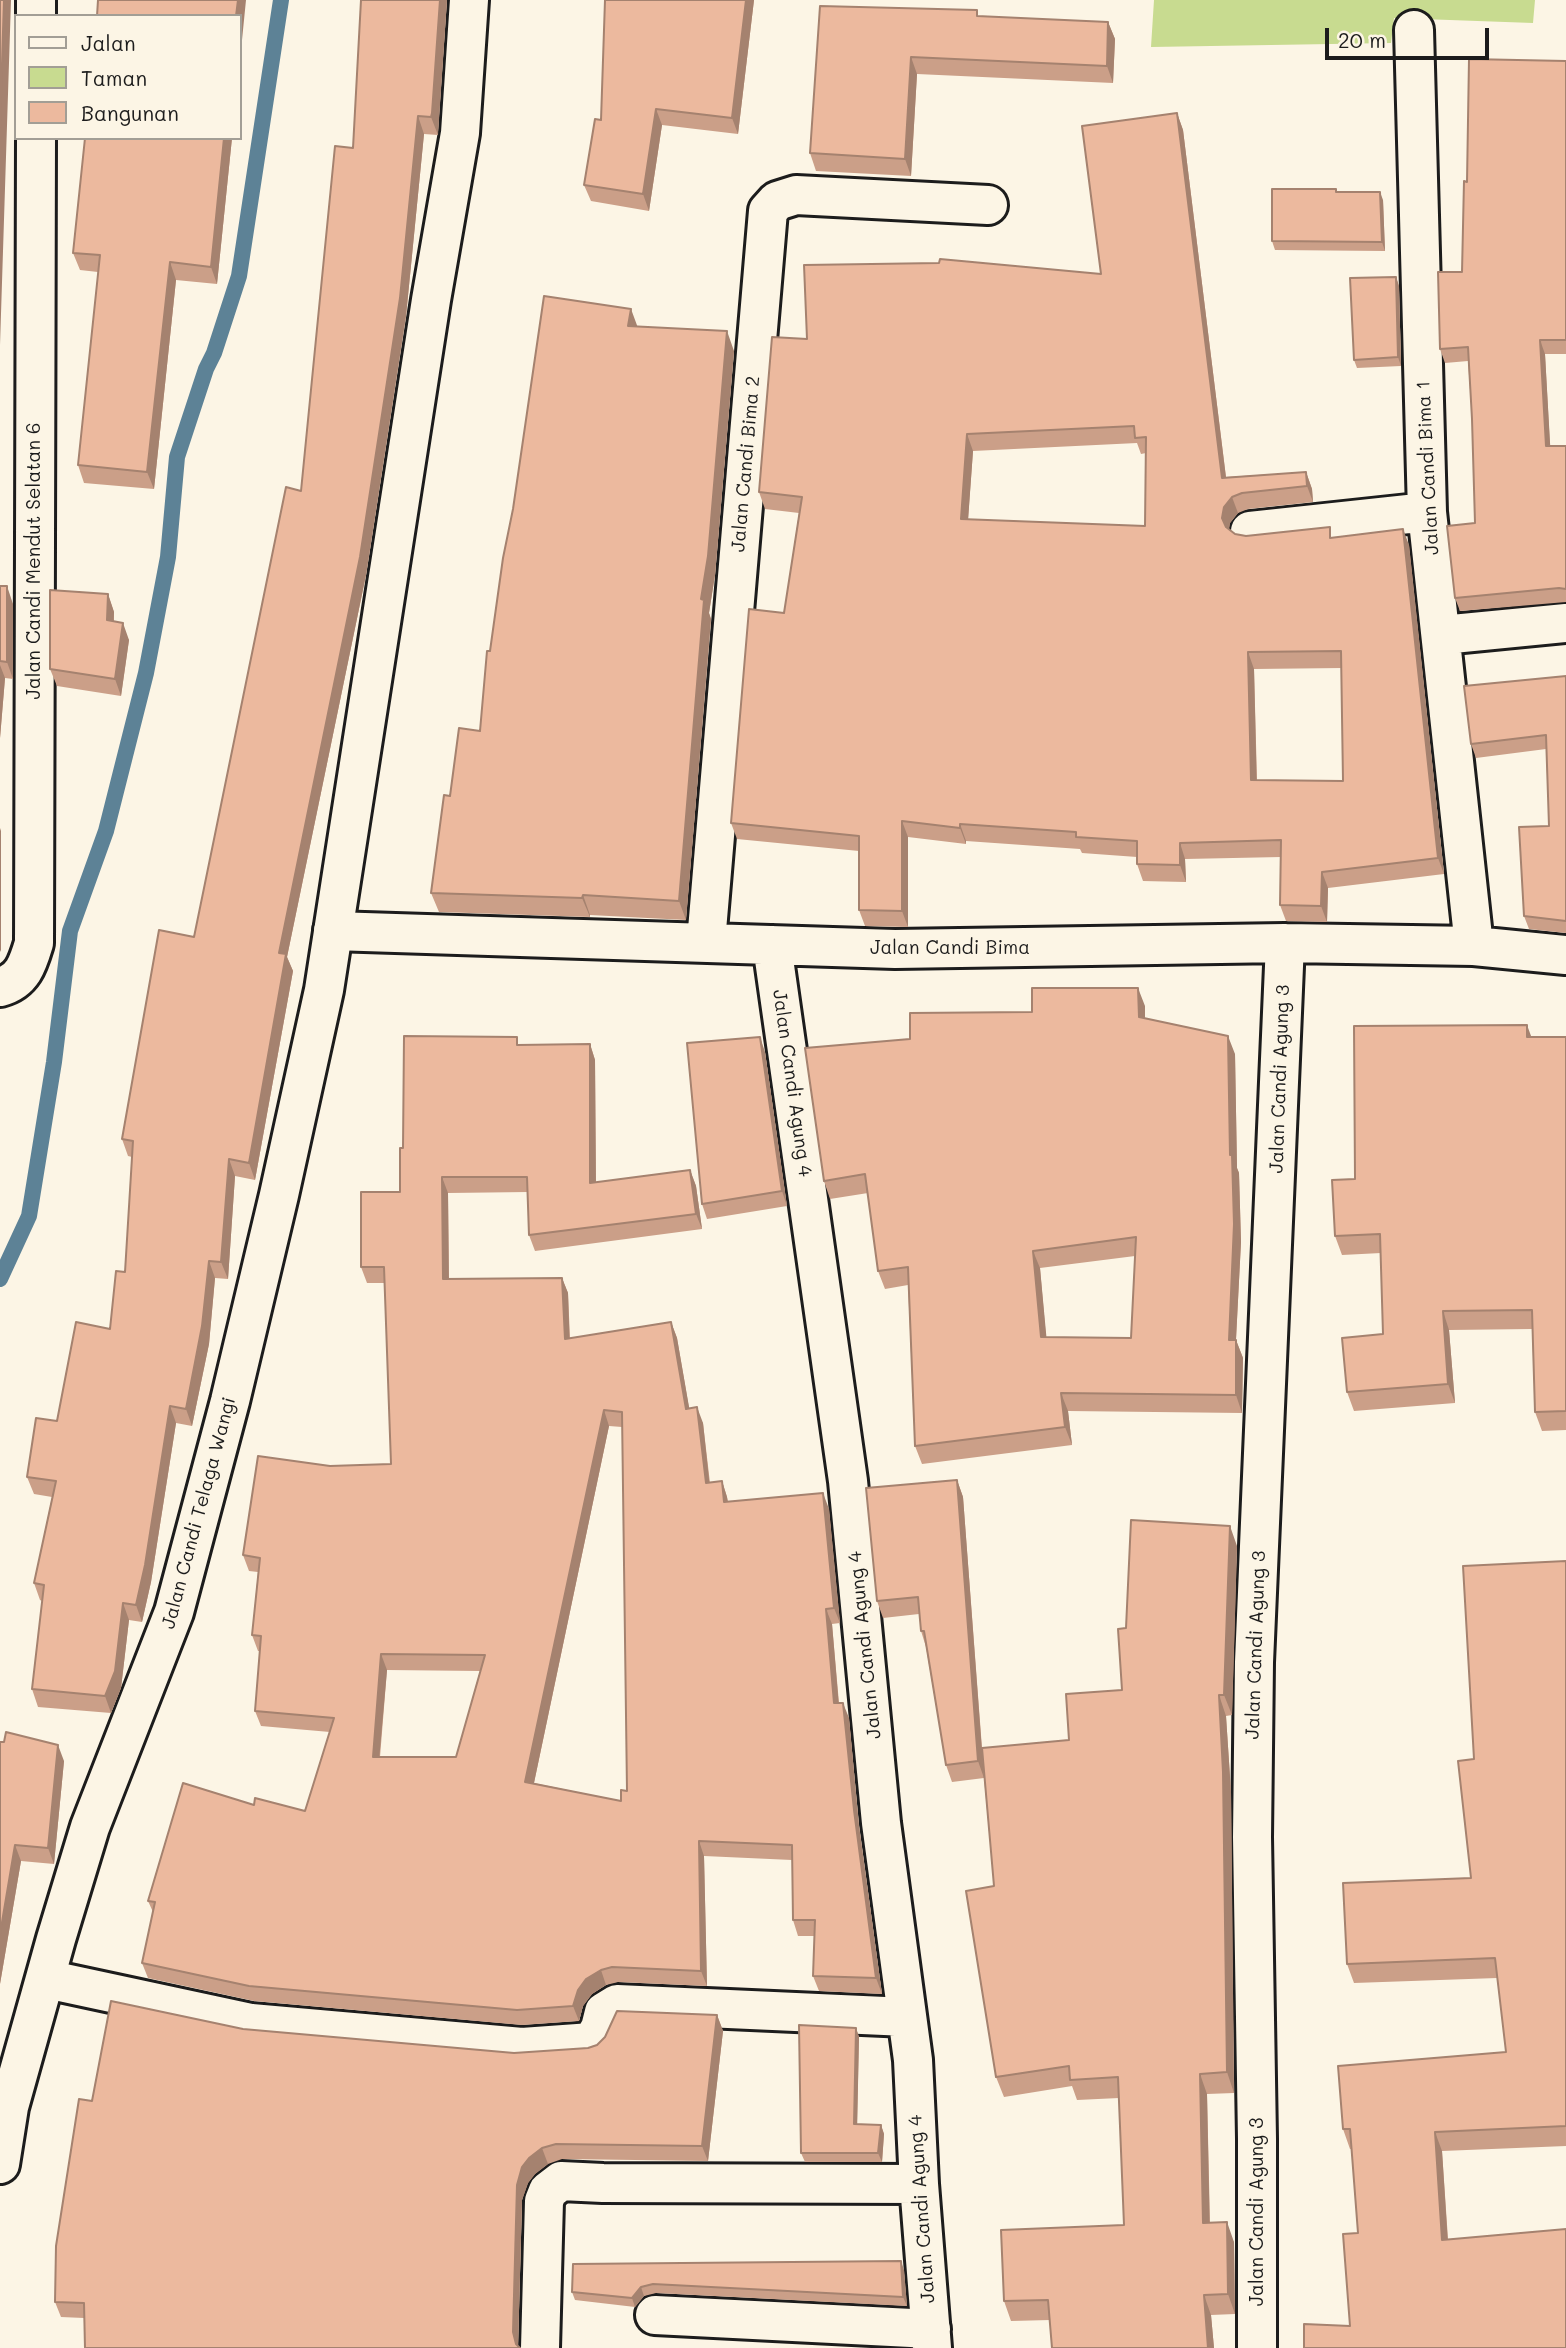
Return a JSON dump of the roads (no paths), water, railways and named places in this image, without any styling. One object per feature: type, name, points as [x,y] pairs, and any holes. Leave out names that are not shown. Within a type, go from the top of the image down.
[{"type":"street","name":"Jalan Candi Telaga Wangi","points":[[0,2164],[9,2107],[90,1827],[174,1612],[230,1401],[324,990],[431,300],[460,133],[469,0]]},
{"type":"street","name":"Jalan Candi Bima 1","points":[[1415,30],[1427,512],[1474,946]]},
{"type":"street","name":"Jalan Candi Mendut Selatan 6","points":[[8,983],[27,964],[34,943],[36,140]]},
{"type":"street","name":"Jalan Candi Bima 2","points":[[705,943],[768,211],[777,201],[796,195],[988,205]]},
{"type":"street","points":[[1250,531],[1427,512]]},
{"type":"street","points":[[1442,635],[1566,623]]},
{"type":"street","name":"Jalan Candi Bima","points":[[333,931],[895,949],[1285,943],[1474,946],[1566,955]]},
{"type":"street","name":"Jalan Candi Agung 3","points":[[1257,2348],[1252,1836],[1254,1662],[1285,943]]},
{"type":"street","name":"Jalan Candi Agung 4","points":[[772,945],[848,1481],[881,1823],[912,2060],[932,2338]]},
{"type":"street","points":[[46,1979],[251,2023],[522,2047],[592,2042],[600,2028],[604,2012],[617,2004],[907,2017]]},
{"type":"street","points":[[541,2348],[544,2201],[548,2191],[561,2180],[603,2183],[919,2184]]},
{"type":"street","points":[[655,2315],[932,2338]]},
{"type":"waterway","points":[[0,1279],[29,1216],[54,1062],[70,931],[106,831],[146,673],[168,557],[177,457],[239,276],[281,0]]}]
